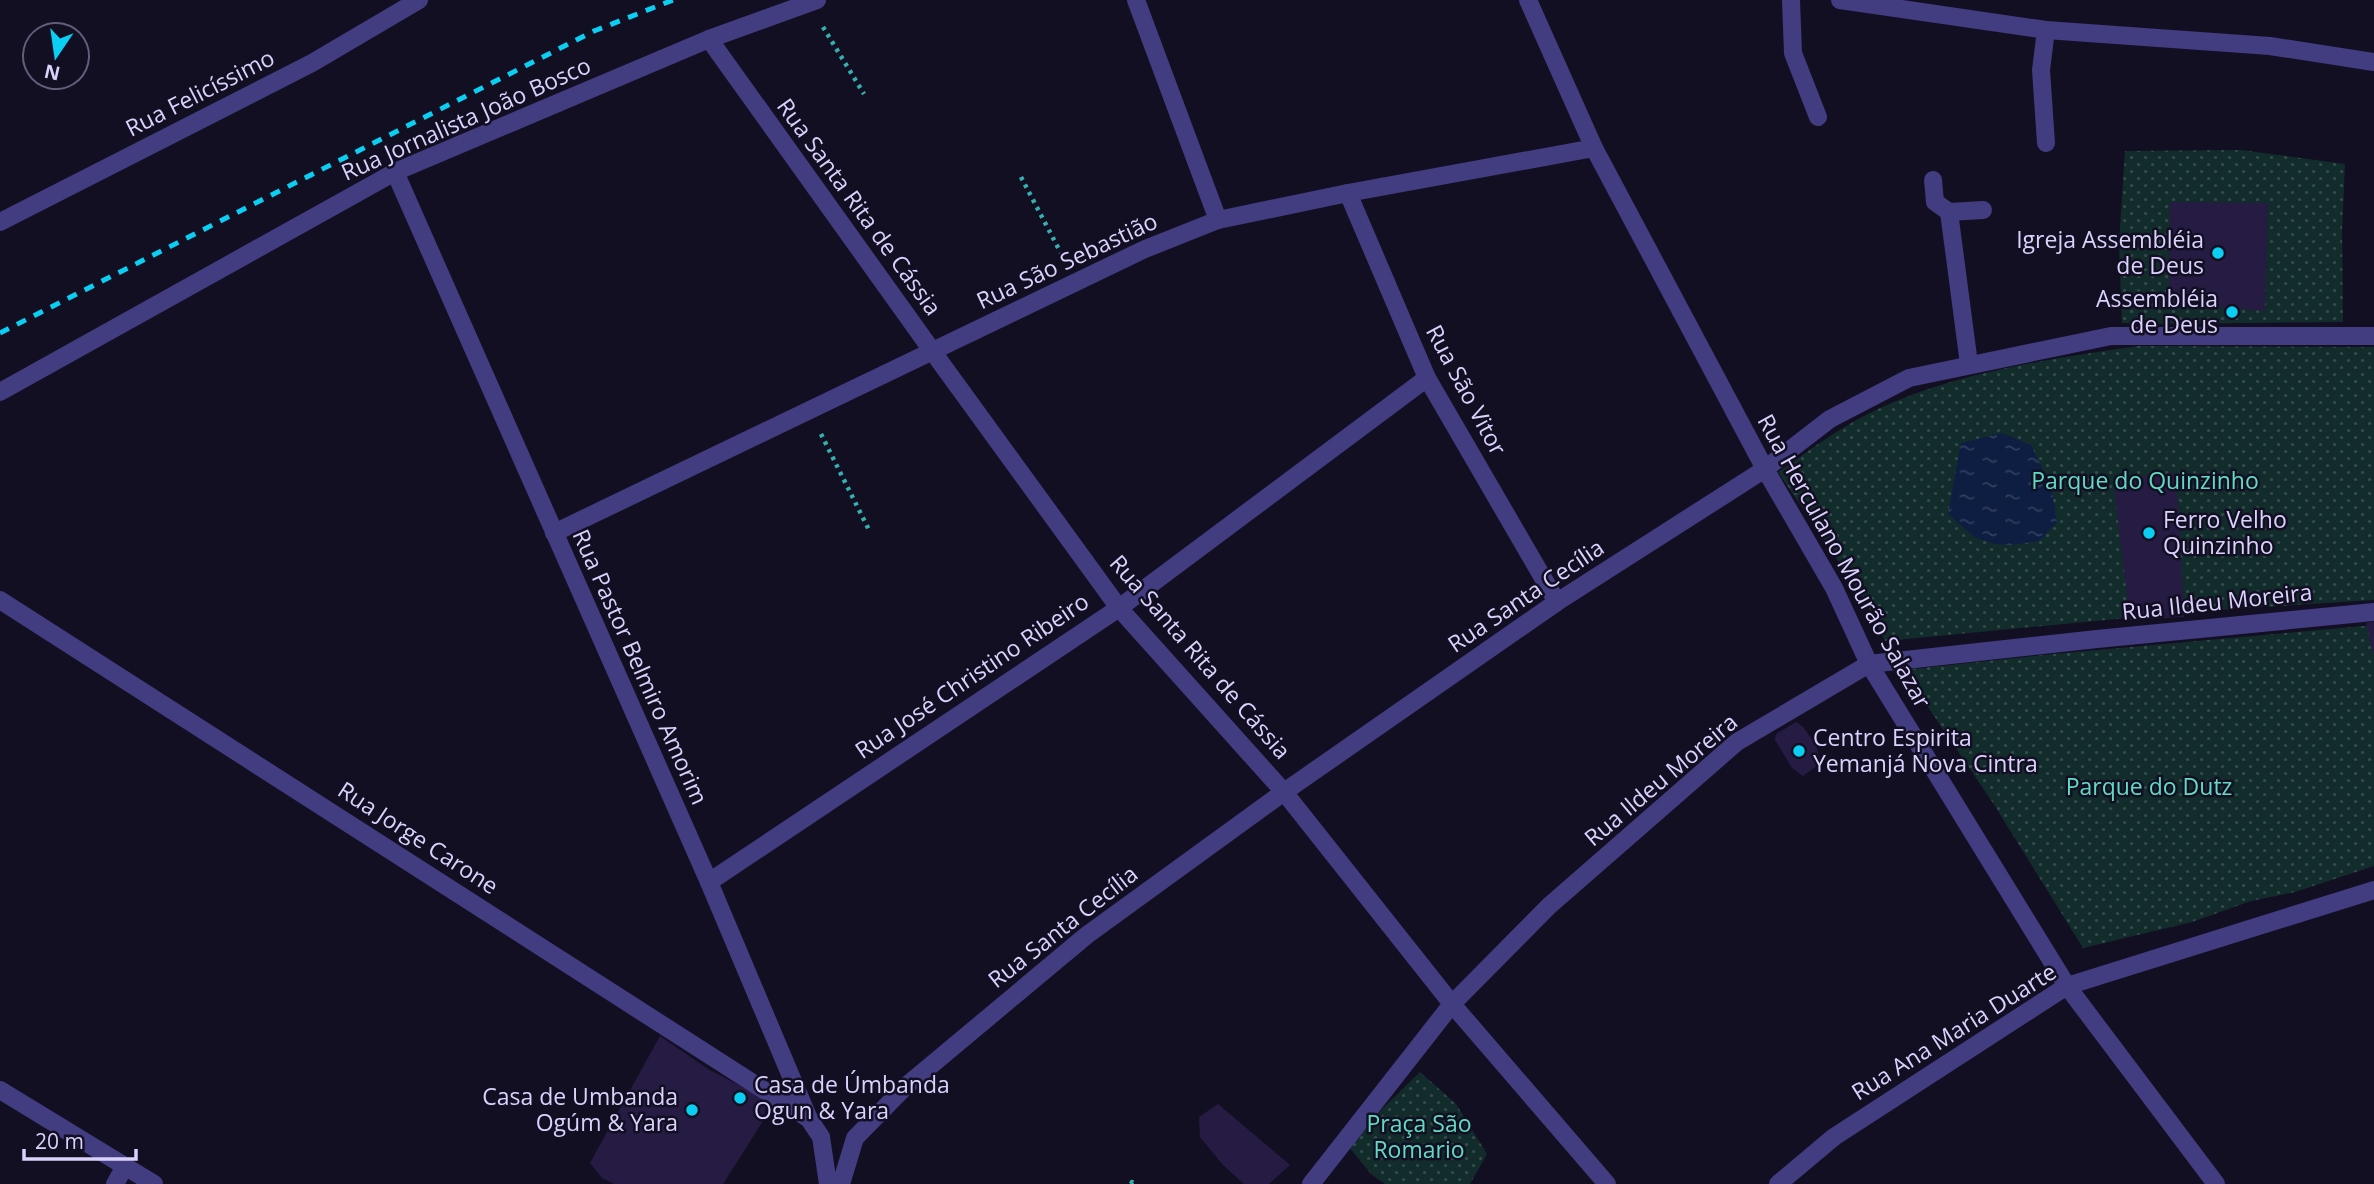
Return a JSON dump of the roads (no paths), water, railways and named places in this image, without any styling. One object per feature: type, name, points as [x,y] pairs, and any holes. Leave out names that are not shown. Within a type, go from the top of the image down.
[{"type":"street","name":"Rua Felicíssimo","points":[[0,222],[312,63],[419,0]]},
{"type":"street","points":[[1136,0],[1218,220]]},
{"type":"street","name":"Rua Herculano Mourão Salazar","points":[[1528,0],[1594,148],[1765,469],[1834,588],[1869,664],[2067,986],[2216,1184]]},
{"type":"street","points":[[1791,0],[1793,53],[1818,117]]},
{"type":"street","points":[[1840,0],[2046,30],[2270,46],[2374,62]]},
{"type":"street","name":"Rua Jornalista João Bosco","points":[[0,391],[395,172],[709,39],[812,1]]},
{"type":"street","points":[[2046,30],[2042,70],[2046,142]]},
{"type":"street","name":"Rua Santa Rita de Cássia","points":[[709,39],[1119,608],[1284,792],[1452,1004],[1606,1184]]},
{"type":"street","name":"Rua São Sebastião","points":[[554,533],[1145,249],[1218,220],[1594,148]]},
{"type":"street","name":"Rua Pastor Belmiro Amorim","points":[[395,172],[709,882],[809,1119],[821,1137],[828,1184]]},
{"type":"street","points":[[1933,180],[1935,202],[1949,212],[1983,210]]},
{"type":"street","name":"Rua São Vitor","points":[[1348,193],[1427,378],[1558,602]]},
{"type":"street","points":[[1949,212],[1969,364]]},
{"type":"street","name":"Rua Santa Cecília","points":[[841,1184],[855,1138],[905,1087],[1087,935],[1284,792],[1558,602],[1765,469],[1830,419],[1909,378],[2111,336],[2374,336]]},
{"type":"street","name":"Rua José Christino Ribeiro","points":[[709,882],[1119,608],[1427,378]]},
{"type":"street","name":"Rua Jorge Carone","points":[[0,600],[809,1119]]},
{"type":"street","name":"Rua Ildeu Moreira","points":[[1311,1184],[1452,1004],[1549,906],[1737,742],[1869,664],[2374,611]]},
{"type":"street","name":"Rua Ana Maria Duarte","points":[[1778,1184],[1835,1137],[2067,986],[2374,890]]},
{"type":"street","points":[[0,1090],[154,1184]]},
{"type":"street","points":[[115,1184],[125,1166]]},
{"type":"water","points":[[2002,433],[2031,445],[2051,487],[2057,522],[2039,541],[2012,545],[1994,544],[1974,537],[1948,514],[1961,443]]},
{"type":"railway","points":[[0,333],[594,31],[673,0]]},
{"type":"place","name":"Igreja Assembléia de Deus","points":[[2218,253]]},
{"type":"place","name":"Assembléia de Deus","points":[[2232,312]]},
{"type":"place","name":"Ferro Velho Quinzinho","points":[[2149,533]]},
{"type":"place","name":"Centro Espirita Yemanjá Nova Cintra","points":[[1799,751]]},
{"type":"place","name":"Casa de Úmbanda Ogun & Yara","points":[[740,1098]]},
{"type":"place","name":"Casa de Umbanda Ogúm & Yara","points":[[692,1110]]},
{"type":"park label","name":"Parque do Quinzinho","points":[[2145,481]]},
{"type":"park label","name":"Parque do Dutz","points":[[2149,787]]},
{"type":"park label","name":"Praça São Romario","points":[[1419,1137]]}]
